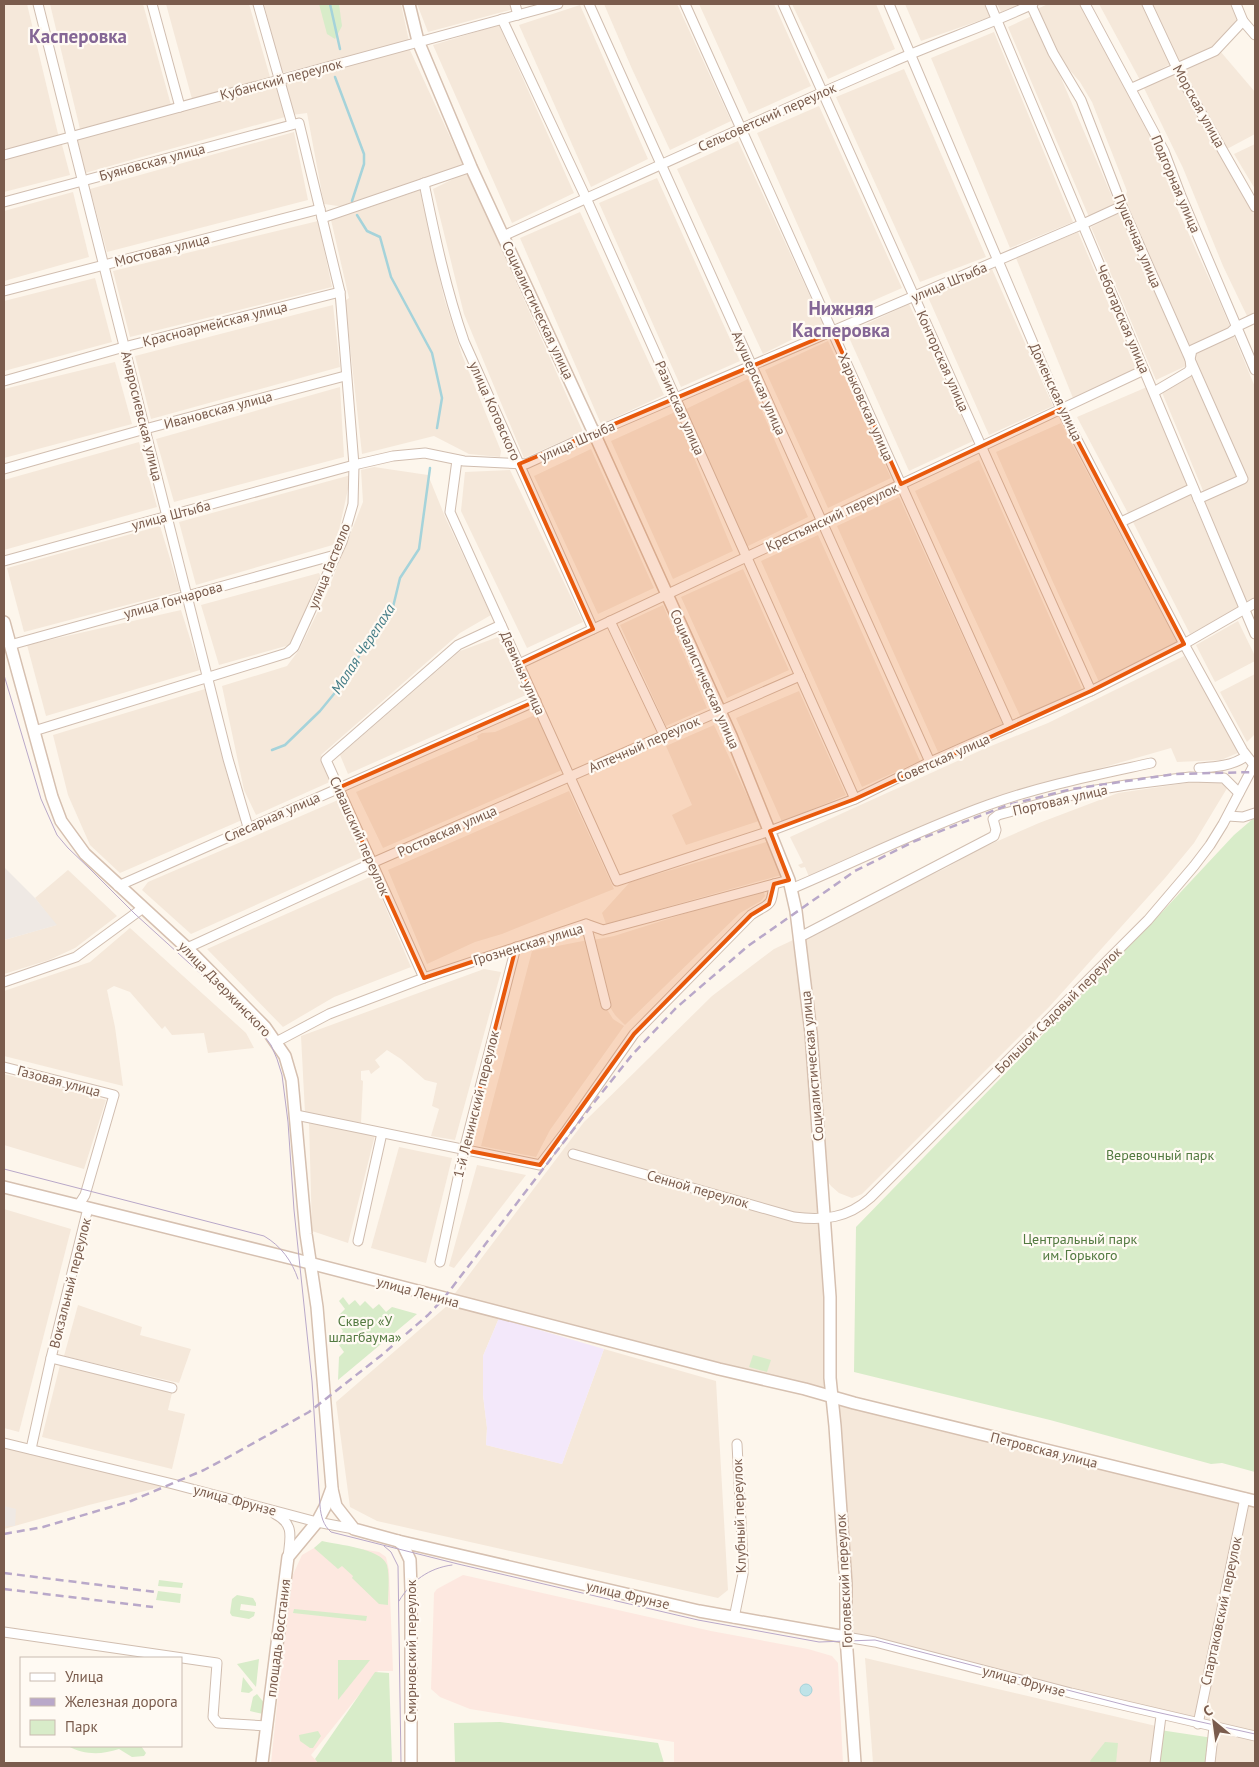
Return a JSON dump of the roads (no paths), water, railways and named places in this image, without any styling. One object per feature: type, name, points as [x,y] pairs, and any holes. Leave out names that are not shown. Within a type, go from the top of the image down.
[{"type":"main road","name":"Социалистическая улица","points":[[409,4],[418,41],[472,167],[720,711],[770,831],[790,885],[800,937],[811,1033],[830,1298],[830,1378],[832,1398]]},
{"type":"main road","name":"улица Дзержинского","points":[[4,622],[52,797],[61,821],[84,854],[187,948],[248,1009],[276,1042],[288,1066],[292,1080],[301,1188],[318,1316],[332,1488],[317,1522]]},
{"type":"main road","name":"улица Ленина","points":[[4,1187],[311,1263],[509,1316],[805,1389],[832,1398]]},
{"type":"main road","name":"Петровская улица","points":[[832,1398],[1250,1500]]},
{"type":"main road","name":"Гоголевский переулок","points":[[832,1398],[846,1584],[846,1637],[855,1763]]},
{"type":"main road","points":[[332,1488],[336,1506],[354,1530]]},
{"type":"main road","points":[[288,1557],[317,1522]]},
{"type":"main road","name":"улица Фрунзе","points":[[354,1530],[699,1612],[846,1637]]},
{"type":"main road","name":"Смирновский переулок","points":[[398,1541],[403,1545],[410,1560],[411,1763]]},
{"type":"main road","name":"площадь Восстания","points":[[262,1763],[288,1557]]},
{"type":"street","name":"Амвросиевская улица","points":[[38,4],[228,759],[248,827]]},
{"type":"street","points":[[152,4],[180,107]]},
{"type":"street","name":"улица Гастелло","points":[[34,731],[288,653],[294,647],[342,542],[353,504],[354,465],[345,376],[340,292],[321,213],[296,123],[279,80],[258,4]]},
{"type":"street","points":[[515,4],[518,15]]},
{"type":"street","name":"Кубанский переулок","points":[[4,155],[558,4]]},
{"type":"street","name":"Акушерская улица","points":[[589,4],[930,762]]},
{"type":"street","name":"Харьковская улица","points":[[685,4],[1010,727]]},
{"type":"street","name":"Конторская улица","points":[[783,4],[1091,691]]},
{"type":"street","name":"Доменская улица","points":[[889,4],[1061,409],[1184,644],[1246,756],[1255,764]]},
{"type":"street","name":"Чеботарская улица","points":[[990,4],[1255,634]]},
{"type":"street","name":"Сельсоветский переулок","points":[[503,236],[822,92],[910,54],[997,21],[1032,4]]},
{"type":"street","name":"Пушечная улица","points":[[1032,4],[1053,53],[1082,100],[1122,206],[1244,479],[1198,498]]},
{"type":"street","name":"Подгорная улица","points":[[1085,4],[1132,88],[1164,151],[1181,196],[1255,370]]},
{"type":"street","name":"Морская улица","points":[[1146,4],[1177,68],[1255,206]]},
{"type":"street","points":[[1236,4],[1243,21],[1255,36]]},
{"type":"street","name":"Разинская улица","points":[[502,19],[586,198],[856,799]]},
{"type":"street","points":[[1132,88],[1215,50],[1243,21]]},
{"type":"street","name":"Буяновская улица","points":[[4,202],[296,123]]},
{"type":"street","name":"Мостовая улица","points":[[4,291],[321,213],[424,184],[472,167]]},
{"type":"street","name":"улица Котовского","points":[[424,184],[440,263],[452,305],[468,349],[593,629]]},
{"type":"street","name":"улица Штыба","points":[[4,561],[393,456],[425,453],[457,460],[526,464],[1122,206]]},
{"type":"street","name":"Красноармейская улица","points":[[4,381],[124,347],[340,292]]},
{"type":"street","points":[[1154,392],[1188,372],[1191,368],[1192,350],[1231,332],[1236,327],[1255,318]]},
{"type":"street","name":"Крестьянский переулок","points":[[519,664],[1144,370]]},
{"type":"street","name":"Ивановская улица","points":[[4,469],[345,376]]},
{"type":"street","name":"Девичья улица","points":[[457,460],[450,512],[617,881]]},
{"type":"street","points":[[1120,522],[1193,488]]},
{"type":"street","name":"улица Гончарова","points":[[10,645],[336,555]]},
{"type":"street","name":"Советская улица","points":[[617,881],[770,831],[856,799],[930,762],[1091,691],[1184,644],[1255,603]]},
{"type":"street","points":[[610,621],[664,735]]},
{"type":"street","name":"Сивашский переулок","points":[[424,978],[326,760],[458,645],[502,625]]},
{"type":"street","name":"Аптечный переулок","points":[[570,776],[800,676]]},
{"type":"street","name":"Слесарная улица","points":[[118,886],[536,701]]},
{"type":"street","points":[[1199,768],[1226,764],[1246,756]]},
{"type":"street","name":"Портовая улица","points":[[790,885],[888,848],[923,830],[989,804],[1067,782],[1151,763]]},
{"type":"street","name":"Большой Садовый переулок","points":[[824,1219],[854,1210],[870,1198],[1148,920],[1210,845],[1228,816],[1255,764]]},
{"type":"street","name":"Ростовская улица","points":[[187,948],[372,863],[570,776]]},
{"type":"street","name":"Портовая улица","points":[[800,937],[994,836],[996,830],[993,819],[998,815],[1084,792],[1190,777],[1224,778],[1240,793]]},
{"type":"street","points":[[1228,816],[1243,818],[1255,813]]},
{"type":"street","points":[[296,1115],[540,1165],[634,1034],[751,915],[772,901],[774,884]]},
{"type":"street","name":"Грозненская улица","points":[[276,1042],[329,1014],[424,978],[586,924],[603,930],[774,884],[790,885]]},
{"type":"street","points":[[4,982],[76,957],[143,908]]},
{"type":"street","points":[[586,924],[606,1004]]},
{"type":"street","name":"1-й Ленинский переулок","points":[[440,1262],[464,1150],[516,947]]},
{"type":"street","name":"Газовая улица","points":[[4,1066],[114,1095]]},
{"type":"street","name":"Вокзальный переулок","points":[[32,1450],[85,1195],[114,1095]]},
{"type":"street","points":[[358,1241],[382,1133]]},
{"type":"street","name":"Сенной переулок","points":[[572,1154],[794,1217],[824,1219]]},
{"type":"street","name":"Вокзальный переулок","points":[[51,1358],[172,1388]]},
{"type":"street","name":"улица Фрунзе","points":[[4,1443],[354,1530]]},
{"type":"street","name":"Клубный переулок","points":[[734,1618],[743,1561],[737,1444]]},
{"type":"street","name":"Спартаковский переулок","points":[[1198,1724],[1250,1500]]},
{"type":"street","points":[[317,1522],[336,1506]]},
{"type":"street","points":[[264,1508],[284,1519],[291,1531],[288,1557]]},
{"type":"street","points":[[4,1632],[176,1657]]},
{"type":"street","name":"улица Фрунзе","points":[[846,1637],[875,1642],[1162,1716],[1255,1736]]},
{"type":"street","points":[[182,1658],[217,1663],[213,1716],[218,1723],[267,1726]]},
{"type":"street","points":[[1155,1763],[1162,1716]]},
{"type":"street","points":[[1210,1763],[1214,1727]]},
{"type":"water","points":[[806,1684],[812,1690],[806,1696],[800,1690]]},
{"type":"waterway","name":"Малая Черепаха","points":[[330,4],[340,49]]},
{"type":"waterway","name":"Малая Черепаха","points":[[335,77],[364,154],[364,164],[352,201]]},
{"type":"waterway","name":"Малая Черепаха","points":[[357,215],[367,231],[380,237],[391,277],[432,353],[442,398],[437,428]]},
{"type":"waterway","name":"Малая Черепаха","points":[[272,750],[285,745],[320,711],[347,678],[370,636],[393,607],[400,578],[419,549],[430,468]]},
{"type":"tram line","points":[[4,675],[41,799],[57,835],[135,914],[254,1022],[271,1045],[277,1059],[282,1075],[288,1122],[294,1210],[312,1381],[320,1506],[323,1520],[331,1532],[458,1564],[698,1620],[819,1642],[875,1640],[1129,1706],[1255,1734]]},
{"type":"tram line","points":[[4,1169],[264,1236],[276,1244],[285,1254],[293,1266],[298,1279]]},
{"type":"tram line","points":[[384,1546],[391,1552],[398,1566],[401,1763]]},
{"type":"tram line","points":[[399,1601],[409,1587],[428,1572],[452,1565]]},
{"type":"railway","points":[[4,1534],[43,1527],[131,1501],[204,1470],[309,1412],[383,1354],[428,1315],[444,1298],[596,1100],[632,1055],[676,1008],[748,946],[855,871],[915,841],[1008,805],[1072,789],[1175,774],[1255,772]]},
{"type":"railway","points":[[4,1573],[155,1592]]},
{"type":"railway","points":[[4,1589],[153,1607]]},
{"type":"district","name":"Касперовка","points":[[78,36]]},
{"type":"district","name":"Нижняя Касперовка","points":[[841,319]]},
{"type":"park label","name":"Веревочный парк","points":[[1160,1155]]},
{"type":"park label","name":"Центральный парк им. Горького","points":[[1080,1248]]},
{"type":"park label","name":"Сквер «У шлагбаума»","points":[[365,1329]]}]
